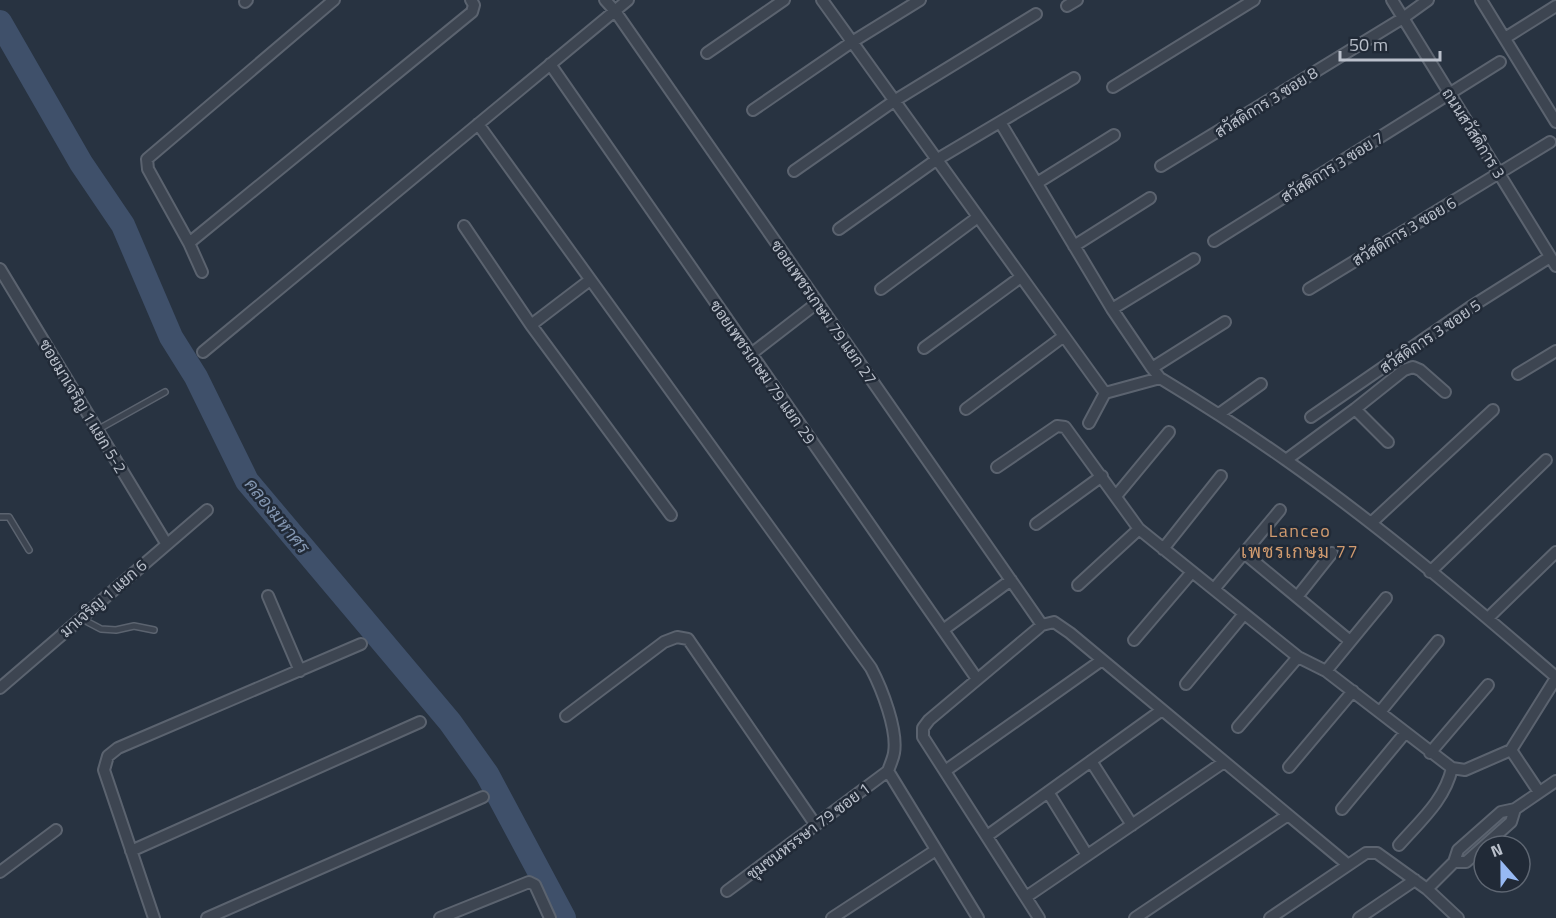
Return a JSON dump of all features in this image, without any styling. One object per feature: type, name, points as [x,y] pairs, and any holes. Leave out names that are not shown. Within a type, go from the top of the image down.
[{"type":"street","points":[[202,272],[189,243],[148,169],[147,159],[334,0]]},
{"type":"street","points":[[189,243],[472,12],[474,5],[471,0]]},
{"type":"street","name":"ซอยเพชรเกษม 79 แยก 27","points":[[605,0],[615,11],[1042,625]]},
{"type":"street","points":[[203,352],[628,0]]},
{"type":"street","points":[[707,53],[784,0]]},
{"type":"street","points":[[822,0],[1105,393]]},
{"type":"street","points":[[753,110],[852,42],[920,0]]},
{"type":"street","points":[[1067,6],[1077,0]]},
{"type":"street","points":[[1113,87],[1254,0]]},
{"type":"street","name":"ถนนสวัสดิการ 3","points":[[1392,0],[1551,258]]},
{"type":"street","name":"สวัสดิการ 3 ซอย 8","points":[[1161,166],[1403,18],[1428,0]]},
{"type":"street","points":[[1481,0],[1556,122]]},
{"type":"street","points":[[1504,38],[1556,6]]},
{"type":"street","points":[[794,171],[894,101],[1036,14]]},
{"type":"street","name":"สวัสดิการ 3 ซอย 7","points":[[1214,241],[1500,62]]},
{"type":"street","name":"ซอยเพชรเกษม 79 แยก 29","points":[[550,64],[977,679]]},
{"type":"street","points":[[839,229],[936,160],[1074,78]]},
{"type":"street","points":[[997,467],[1057,426],[1065,427],[1139,530],[1298,657],[1326,671],[1452,768],[1465,770],[1511,750],[1556,678],[1488,618],[1371,523],[1286,460],[1219,414],[1160,378],[1112,309],[1000,122]]},
{"type":"street","points":[[478,124],[871,668],[880,686],[891,719],[895,751],[888,771],[978,918]]},
{"type":"street","points":[[1037,183],[1114,135]]},
{"type":"street","name":"สวัสดิการ 3 ซอย 6","points":[[1309,289],[1550,142]]},
{"type":"street","points":[[1074,246],[1150,198]]},
{"type":"street","points":[[880,289],[978,217]]},
{"type":"street","points":[[464,226],[531,325],[671,515]]},
{"type":"street","name":"สวัสดิการ 3 ซอย 5","points":[[1311,417],[1469,308],[1551,258],[1556,243]]},
{"type":"street","points":[[1112,309],[1194,259]]},
{"type":"street","name":"ซอยมาเจริญ 1 แยก 5-2","points":[[0,269],[166,543]]},
{"type":"street","points":[[924,348],[1021,277]]},
{"type":"street","points":[[531,325],[590,280]]},
{"type":"street","points":[[751,354],[817,303]]},
{"type":"street","points":[[1152,368],[1225,322]]},
{"type":"street","points":[[966,408],[1064,336]]},
{"type":"street","points":[[1518,374],[1556,351]]},
{"type":"street","points":[[1286,460],[1404,370],[1413,367],[1420,370],[1445,392]]},
{"type":"street","points":[[1089,423],[1105,393],[1160,378]]},
{"type":"street","points":[[1219,414],[1261,384]]},
{"type":"street","points":[[1355,409],[1388,442]]},
{"type":"street","points":[[1371,523],[1493,410]]},
{"type":"street","points":[[1116,496],[1169,432]]},
{"type":"street","points":[[1430,572],[1546,460]]},
{"type":"street","points":[[1036,524],[1102,476]]},
{"type":"street","points":[[1163,549],[1221,476]]},
{"type":"street","name":"มาเจริญ 1 แยก 6","points":[[2,683],[207,510]]},
{"type":"street","points":[[1214,589],[1280,510]]},
{"type":"street","points":[[1078,585],[1139,530]]},
{"type":"street","points":[[1488,618],[1556,552]]},
{"type":"street","points":[[1244,553],[1350,641]]},
{"type":"street","points":[[1297,597],[1332,553]]},
{"type":"street","points":[[1134,640],[1192,572]]},
{"type":"street","points":[[943,630],[1011,580]]},
{"type":"street","points":[[268,596],[300,671]]},
{"type":"street","points":[[1326,671],[1386,598]]},
{"type":"street","points":[[1186,684],[1244,614]]},
{"type":"street","points":[[1039,918],[923,736],[923,728],[929,720],[1042,625],[1054,622],[1347,864]]},
{"type":"street","points":[[567,716],[664,642],[677,637],[688,639],[815,824]]},
{"type":"street","points":[[1380,712],[1438,641]]},
{"type":"street","points":[[154,918],[104,770],[108,756],[118,748],[361,644]]},
{"type":"street","points":[[1238,727],[1298,657]]},
{"type":"street","points":[[945,771],[1102,660]]},
{"type":"street","points":[[1430,753],[1488,685]]},
{"type":"street","points":[[1289,767],[1353,691]]},
{"type":"street","points":[[987,836],[1162,710]]},
{"type":"street","points":[[131,851],[420,723]]},
{"type":"street","points":[[1341,809],[1406,733]]},
{"type":"street","points":[[1511,750],[1539,792]]},
{"type":"street","points":[[1091,761],[1132,825]]},
{"type":"street","points":[[1026,897],[1224,762]]},
{"type":"street","points":[[1399,845],[1436,804],[1449,783],[1452,768]]},
{"type":"street","name":"ชุมชนหรรษา 79 ซอย 1","points":[[727,891],[888,771]]},
{"type":"street","points":[[1427,888],[1454,862],[1458,850],[1501,812],[1515,809],[1556,781]]},
{"type":"street","points":[[1048,792],[1087,855]]},
{"type":"street","points":[[207,918],[483,797]]},
{"type":"street","points":[[1135,918],[1288,815]]},
{"type":"street","points":[[0,872],[56,830]]},
{"type":"street","points":[[832,918],[936,849]]},
{"type":"street","points":[[1270,918],[1366,853],[1377,853],[1427,888],[1458,918]]},
{"type":"street","points":[[1359,918],[1415,880]]},
{"type":"street","points":[[440,918],[529,882],[535,885],[550,918]]},
{"type":"lane","points":[[98,430],[165,392]]},
{"type":"lane","points":[[0,517],[9,517],[29,550]]},
{"type":"lane","points":[[80,618],[101,629],[116,630],[134,626],[154,630]]},
{"type":"waterway","name":"คลองมหาศร","points":[[0,22],[81,163],[123,225],[171,337],[196,377],[247,481],[450,722],[487,774],[564,918]]},
{"type":"district","name":"Lanceo เพชรเกษม 77","points":[[1300,541]]}]
